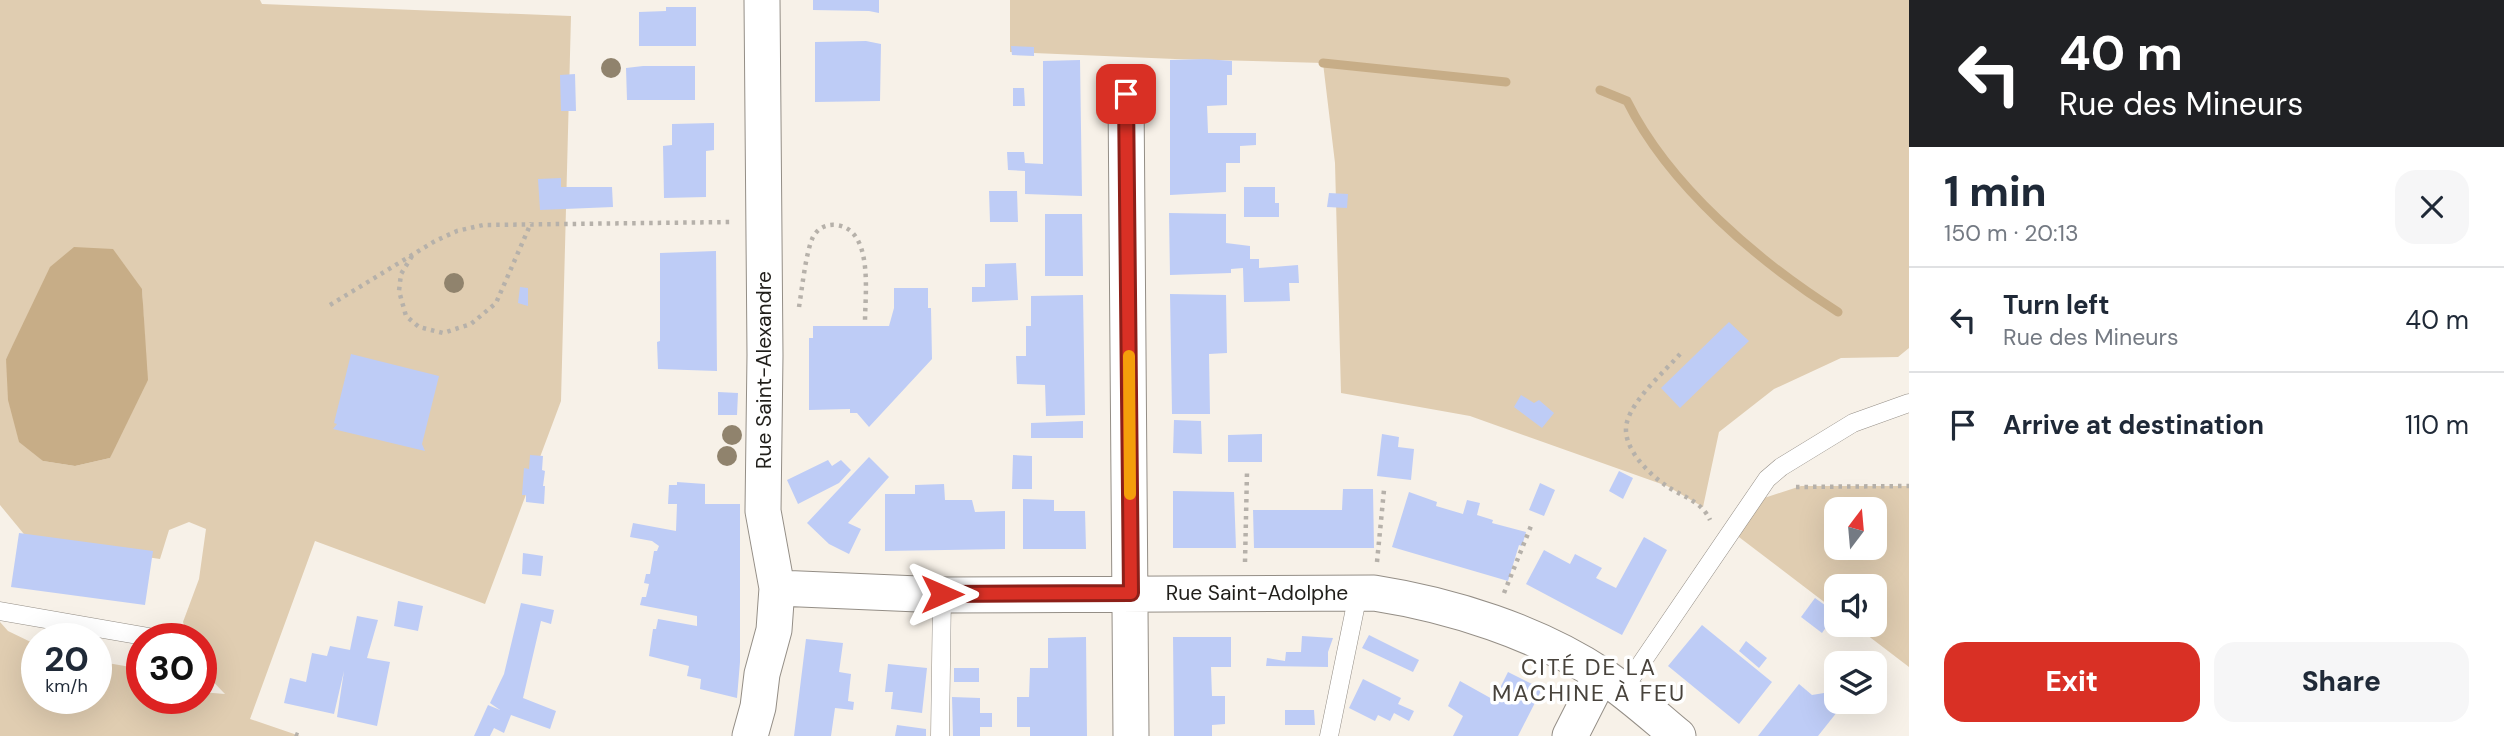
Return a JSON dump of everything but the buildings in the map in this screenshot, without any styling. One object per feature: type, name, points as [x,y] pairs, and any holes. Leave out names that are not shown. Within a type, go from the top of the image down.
[{"type":"street","name":"Rue Saint-Alexandre","points":[[750,736],[774,630],[777,588],[763,511],[762,0]]},
{"type":"street","points":[[1126,94],[1131,736]]},
{"type":"street","name":"Rue Saint-Adolphe","points":[[777,588],[942,594],[1366,593],[1443,606],[1541,643],[1612,682],[1678,736]]},
{"type":"street","points":[[1570,736],[1612,682]]},
{"type":"lane","points":[[1612,682],[1712,557],[1768,479],[1781,467],[1853,423],[1909,403]]},
{"type":"lane","points":[[1329,736],[1366,593]]},
{"type":"lane","points":[[940,736],[942,594]]},
{"type":"lane","points":[[0,611],[126,633]]},
{"type":"path","points":[[330,305],[457,231],[499,223],[764,222]]},
{"type":"path","points":[[412,255],[401,274],[399,291],[406,316],[419,327],[443,333],[471,324],[496,303],[531,223]]},
{"type":"path","points":[[798,309],[814,234],[824,226],[838,225],[849,229],[860,242],[865,255],[865,321]]},
{"type":"path","points":[[1680,354],[1634,406],[1626,423],[1627,438],[1643,467],[1667,486],[1703,507],[1713,530],[1712,557]]},
{"type":"path","points":[[1244,593],[1247,472]]},
{"type":"path","points":[[1752,502],[1801,486],[1909,486]]},
{"type":"path","points":[[1366,593],[1384,490]]},
{"type":"path","points":[[1493,624],[1531,526]]},
{"type":"shaded area","points":[[0,0],[260,0],[262,4],[571,16],[561,401],[485,604],[315,541],[250,719],[300,736],[0,736],[0,622],[8,631],[21,637],[21,714],[112,714],[112,664],[126,666],[126,714],[217,714],[217,693],[225,694],[217,686],[217,623],[183,622],[199,579],[206,529],[189,522],[169,530],[160,559],[28,539],[0,505]],"holes":[[[142,289],[144,331],[110,458],[75,466],[43,461],[6,359],[29,314]]]},
{"type":"shaded area","points":[[1010,0],[1909,0],[1909,348],[1898,357],[1841,358],[1774,389],[1719,432],[1703,507],[1667,486],[1470,416],[1341,393],[1335,163],[1323,63],[1010,52]]},
{"type":"shaded area","points":[[74,247],[113,249],[142,289],[148,380],[110,458],[75,466],[43,461],[19,442],[8,400],[6,359],[50,267]]},
{"type":"shaded area","points":[[1801,486],[1909,486],[1909,667],[1870,637],[1887,637],[1887,574],[1824,574],[1824,602],[1731,531],[1752,502]]},
{"type":"waterway","points":[[1323,63],[1506,82]]},
{"type":"waterway","points":[[1600,90],[1627,101],[1667,163],[1719,220],[1778,270],[1838,312]]},
{"type":"slow traffic","points":[[1129,356],[1130,494]]},
{"type":"district","name":"CITÉ DE LA MACHINE À FEU","points":[[1589,680]]},
{"type":"route","points":[[942,594],[1131,593],[1126,94]]}]
